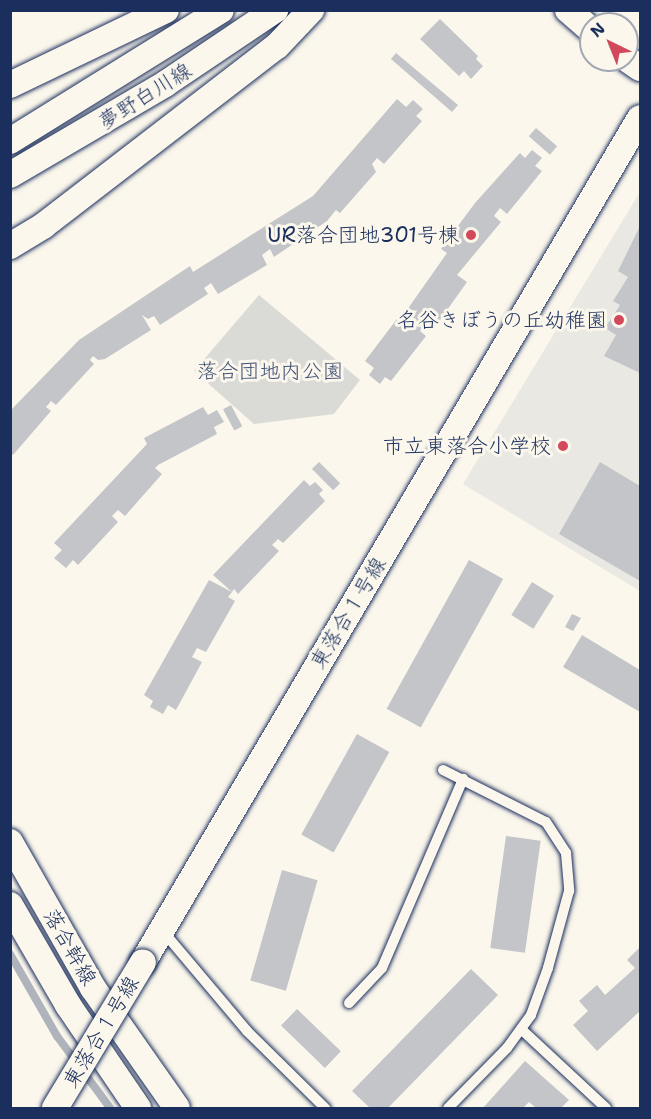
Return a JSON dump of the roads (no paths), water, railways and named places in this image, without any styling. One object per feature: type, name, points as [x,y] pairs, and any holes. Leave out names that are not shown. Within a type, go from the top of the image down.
[{"type":"street","points":[[10,85],[166,10]]},
{"type":"street","name":"夢野白川線","points":[[10,141],[221,10]]},
{"type":"street","name":"夢野白川線","points":[[10,175],[165,84],[275,10]]},
{"type":"street","points":[[10,246],[43,226],[277,46],[311,10]]},
{"type":"street","name":"東落合１号線","points":[[56,1108],[640,118]]},
{"type":"street","name":"落合幹線","points":[[10,842],[93,988],[177,1108]]},
{"type":"street","name":"落合幹線","points":[[10,905],[68,1005],[138,1108]]},
{"type":"lane","points":[[443,770],[546,822],[566,853],[568,891],[549,968],[531,1015],[521,1029],[448,1108]]},
{"type":"lane","points":[[349,1003],[382,968],[463,779]]},
{"type":"lane","points":[[161,930],[247,1031],[325,1108]]},
{"type":"lane","points":[[521,1029],[606,1108]]},
{"type":"waterway","points":[[10,954],[57,1036],[110,1108]]},
{"type":"place","name":"UR落合団地301号棟","points":[[471,235]]},
{"type":"place","name":"名谷きぼうの丘幼稚園","points":[[619,320]]},
{"type":"place","name":"市立東落合小学校","points":[[563,446]]},
{"type":"park label","name":"落合団地内公園","points":[[270,371]]}]
